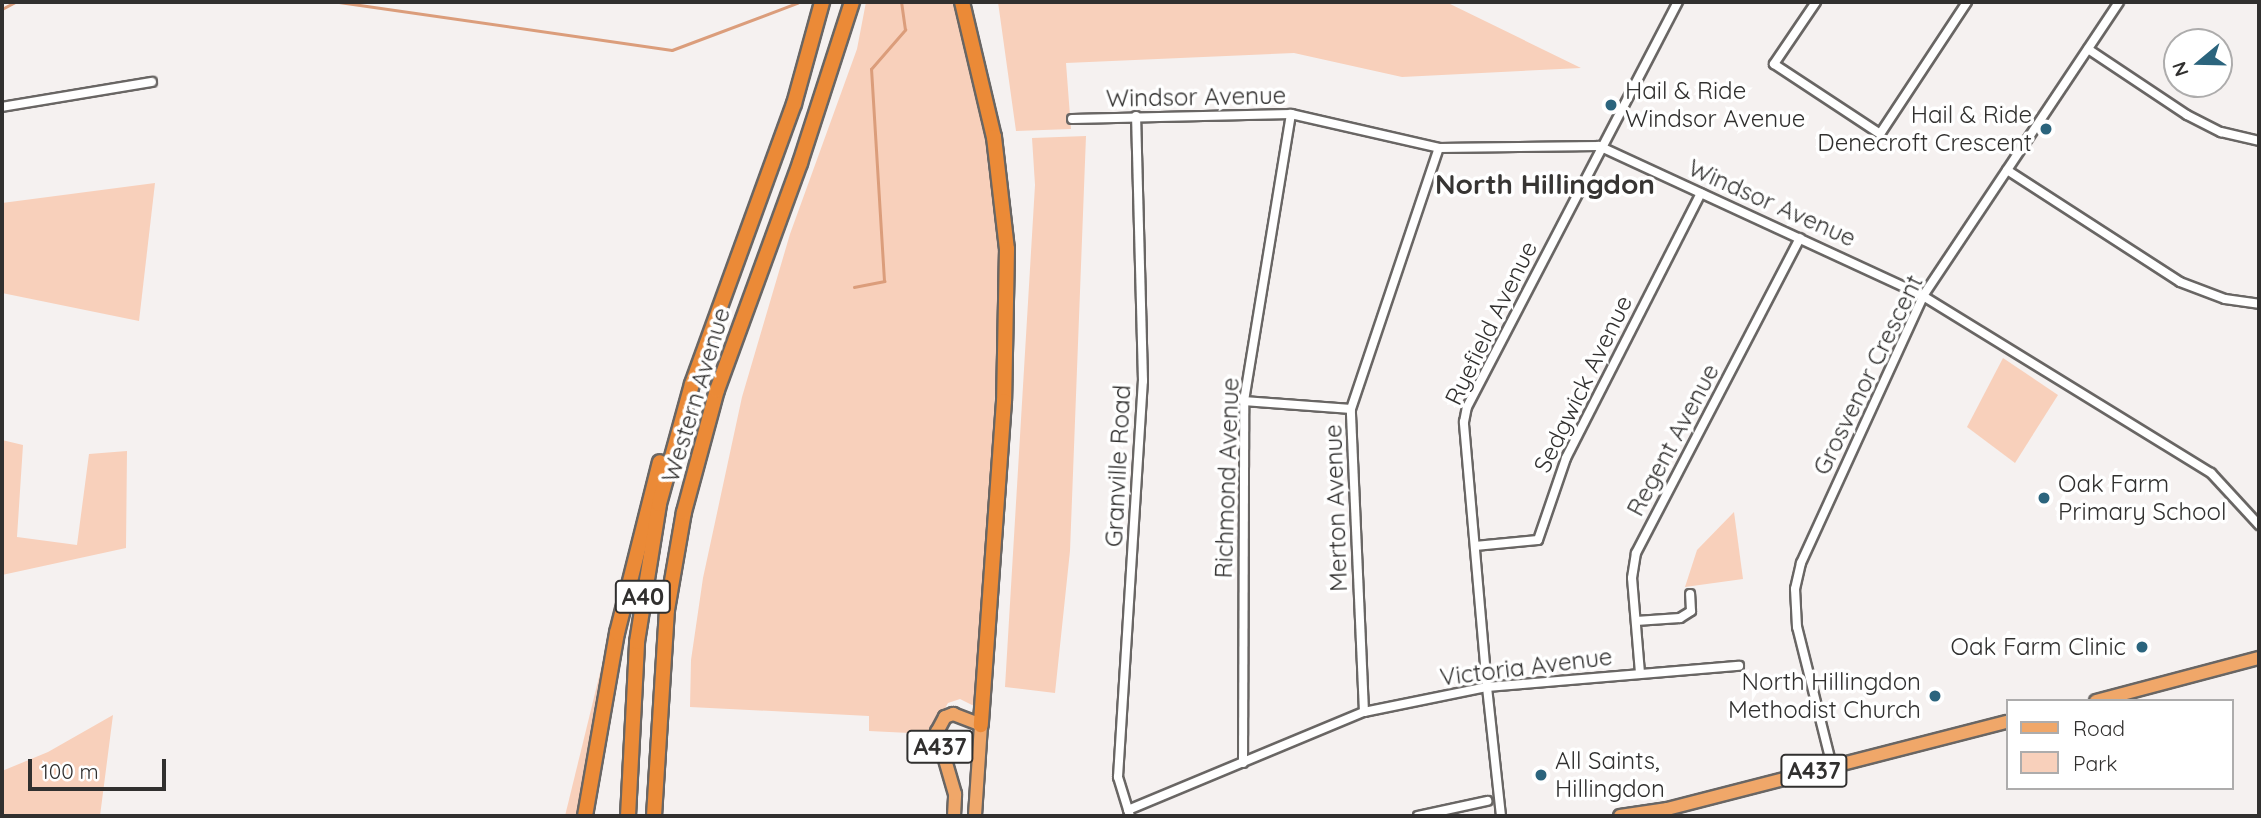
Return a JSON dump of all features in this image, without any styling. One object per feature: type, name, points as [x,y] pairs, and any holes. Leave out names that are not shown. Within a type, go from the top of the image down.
[{"type":"highway","name":"Western Avenue","points":[[628,816],[632,697],[643,597],[659,504],[692,384],[794,104],[821,2]]},
{"type":"highway","name":"Western Avenue","points":[[654,816],[667,610],[684,512],[718,390],[800,163],[852,2]]},
{"type":"highway","points":[[962,2],[994,137],[1007,249],[1004,401],[981,725]]},
{"type":"highway","points":[[585,816],[634,556],[668,435],[692,384]]},
{"type":"main road","points":[[2104,699],[2259,658]]},
{"type":"main road","name":"A437","points":[[954,816],[955,794],[937,732],[945,717],[953,714],[981,725],[975,816]]},
{"type":"main road","name":"A437","points":[[1620,816],[1669,813],[1832,766],[2006,722]]},
{"type":"street","name":"Ryefield Avenue","points":[[1501,816],[1486,687],[1467,407],[1599,146],[1678,2]]},
{"type":"street","points":[[1816,2],[1774,64],[1880,134],[1967,2]]},
{"type":"street","name":"Grosvenor Crescent","points":[[1832,766],[1797,628],[1795,589],[1801,563],[1923,296],[2119,2]]},
{"type":"street","points":[[2088,49],[2187,115],[2221,131],[2259,141]]},
{"type":"street","points":[[2,107],[152,82]]},
{"type":"street","name":"Windsor Avenue","points":[[1072,119],[1291,114],[1439,148],[1599,146],[1923,296],[2211,473],[2257,514],[2259,525]]},
{"type":"street","name":"Richmond Avenue","points":[[1243,763],[1244,401],[1291,114]]},
{"type":"street","name":"Granville Road","points":[[1129,813],[1118,777],[1143,382],[1136,116]]},
{"type":"street","name":"Merton Avenue","points":[[1364,712],[1352,409],[1439,148]]},
{"type":"street","points":[[2007,170],[2180,282],[2225,299],[2259,304]]},
{"type":"street","name":"Sedgwick Avenue","points":[[1475,546],[1538,540],[1566,458],[1701,192]]},
{"type":"street","name":"Regent Avenue","points":[[1640,673],[1632,578],[1636,553],[1800,238]]},
{"type":"street","points":[[1244,401],[1352,409]]},
{"type":"street","points":[[1636,621],[1680,618],[1691,611],[1690,594]]},
{"type":"street","name":"Victoria Avenue","points":[[1129,813],[1364,712],[1486,687],[1739,666]]},
{"type":"street","points":[[1418,816],[1486,801]]},
{"type":"green space","points":[[866,2],[954,2],[984,109],[988,168],[999,221],[1000,303],[978,708],[960,699],[948,703],[930,734],[869,731],[869,716],[690,707],[691,660],[703,578],[742,397],[790,234],[857,49]]},
{"type":"green space","points":[[998,2],[1446,2],[1581,68],[1402,77],[1294,53],[1066,63],[1071,129],[1016,131]]},
{"type":"green space","points":[[1086,136],[1070,551],[1055,693],[1005,687],[1035,185],[1032,138]]},
{"type":"green space","points":[[155,183],[139,321],[2,293],[2,203]]},
{"type":"green space","points":[[2003,358],[2058,395],[2015,463],[1967,427]]},
{"type":"green space","points":[[2,440],[23,445],[17,537],[77,545],[89,454],[127,451],[126,548],[2,575]]},
{"type":"green space","points":[[1734,512],[1743,579],[1685,587],[1697,550]]},
{"type":"green space","points":[[611,628],[577,816],[565,816]]},
{"type":"green space","points":[[113,715],[100,816],[2,816],[2,771],[48,752]]},
{"type":"waterway","points":[[2,9],[15,2]]},
{"type":"waterway","points":[[125,2],[150,2]]},
{"type":"waterway","points":[[339,2],[672,50],[797,3]]},
{"type":"waterway","points":[[854,287],[884,281],[871,69],[905,30],[901,2]]},
{"type":"place","name":"Hail & Ride Windsor Avenue","points":[[1611,105]]},
{"type":"place","name":"Hail & Ride Denecroft Crescent","points":[[2046,129]]},
{"type":"place","name":"Oak Farm Primary School","points":[[2044,498]]},
{"type":"place","name":"Oak Farm Clinic","points":[[2142,647]]},
{"type":"place","name":"North Hillingdon Methodist Church","points":[[1935,696]]},
{"type":"place","name":"All Saints, Hillingdon","points":[[1541,775]]},
{"type":"district","name":"North Hillingdon","points":[[1545,184]]}]
